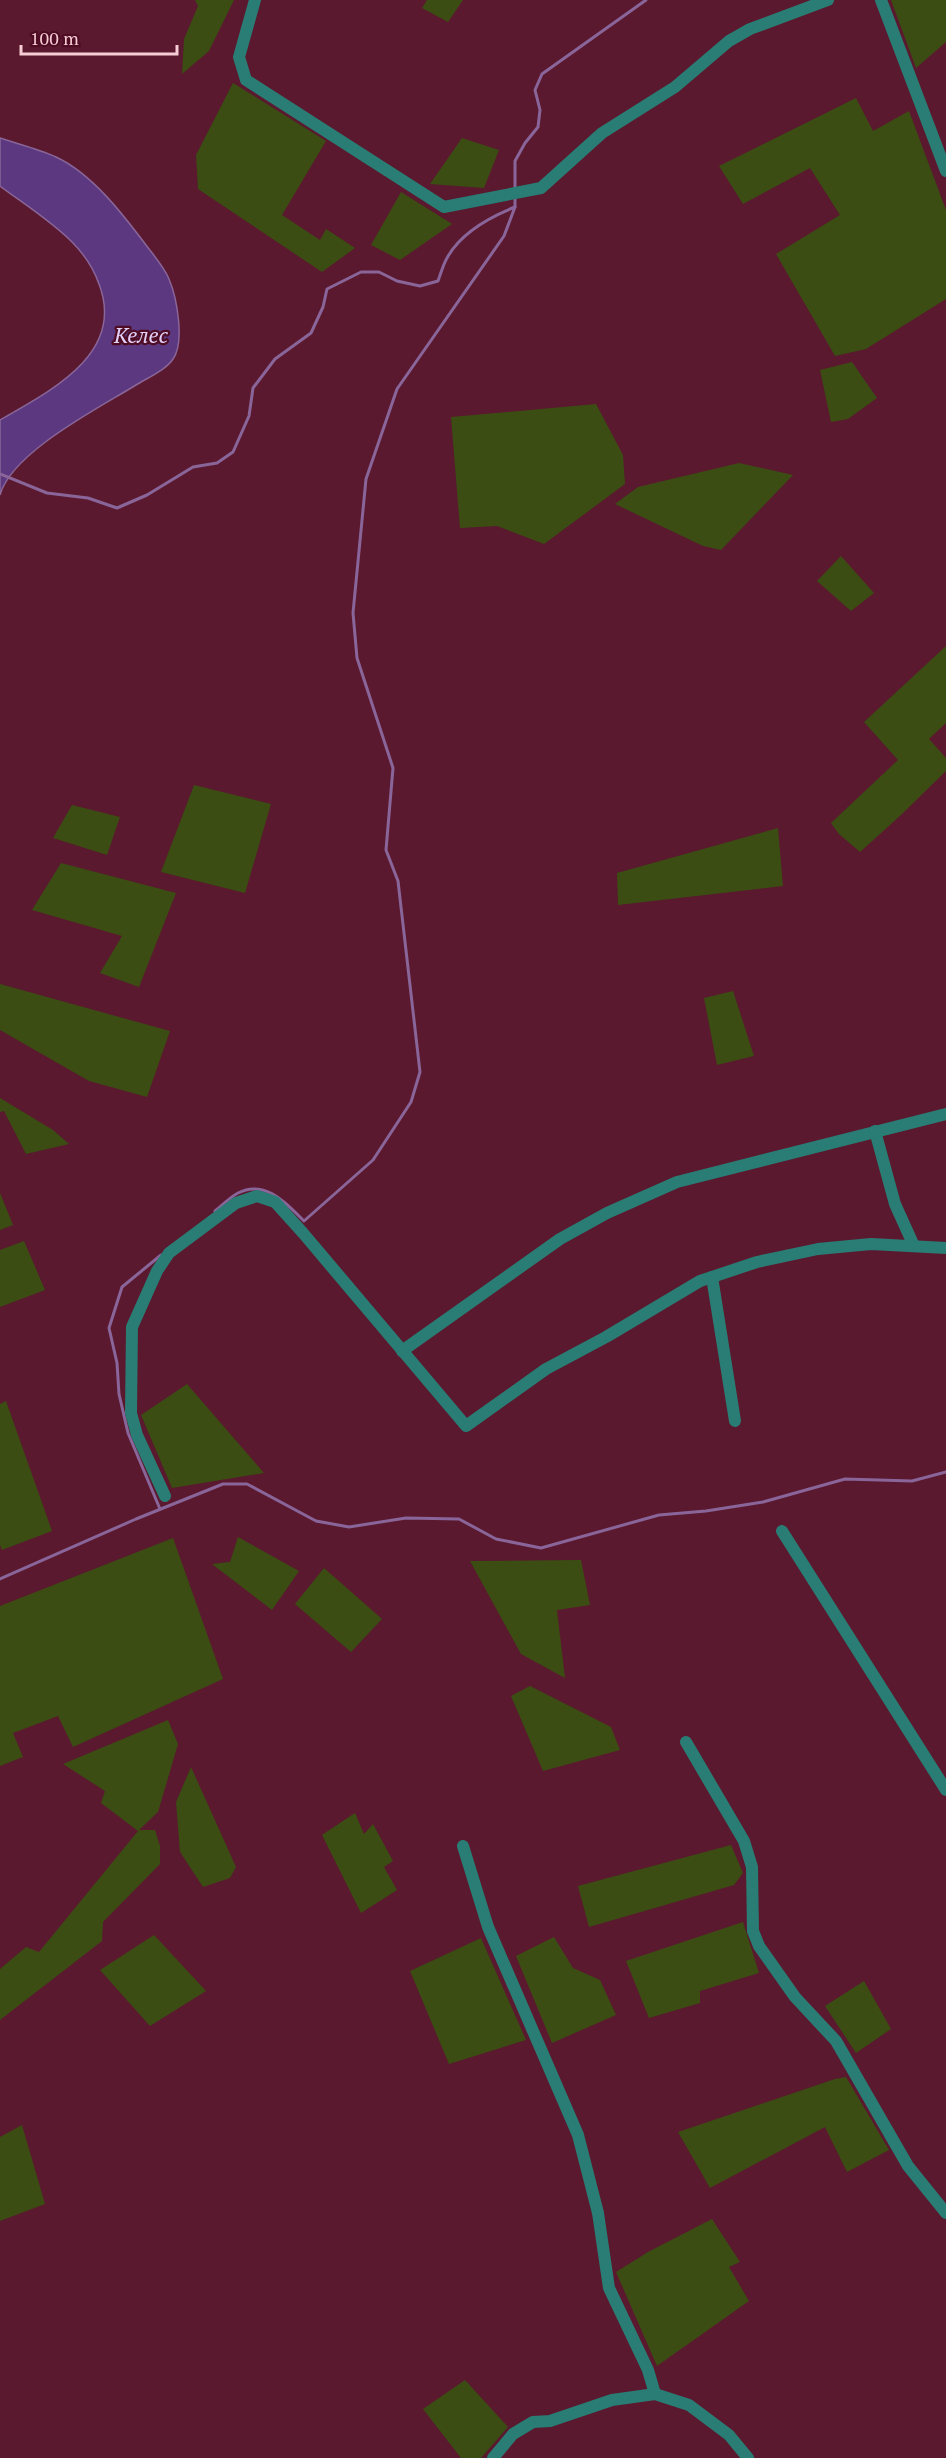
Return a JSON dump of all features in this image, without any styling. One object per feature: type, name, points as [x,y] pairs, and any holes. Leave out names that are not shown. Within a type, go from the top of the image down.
[{"type":"street","points":[[255,0],[239,57],[246,80],[444,207],[541,188],[602,133],[675,87],[729,41],[750,28],[828,0]]},
{"type":"street","points":[[881,0],[946,171]]},
{"type":"street","points":[[402,1351],[560,1239],[607,1213],[676,1182],[946,1114]]},
{"type":"street","points":[[875,1131],[895,1204],[914,1246]]},
{"type":"street","points":[[165,1496],[137,1435],[131,1413],[132,1327],[157,1271],[169,1253],[236,1203],[258,1196],[275,1202],[466,1426],[546,1369],[606,1337],[700,1281],[757,1262],[818,1249],[872,1244],[946,1248]]},
{"type":"street","points":[[712,1277],[735,1420]]},
{"type":"street","points":[[782,1531],[946,1790]]},
{"type":"street","points":[[686,1742],[744,1841],[752,1867],[753,1930],[759,1946],[795,1997],[836,2041],[908,2166],[946,2213]]},
{"type":"street","points":[[463,1846],[488,1927],[578,2135],[598,2213],[609,2288],[648,2370],[655,2394]]},
{"type":"street","points":[[493,2458],[513,2434],[533,2422],[550,2421],[612,2400],[655,2394],[689,2405],[729,2435],[748,2458]]},
{"type":"green space","points":[[195,0],[234,0],[209,51],[182,74],[184,39],[198,6]]},
{"type":"green space","points":[[427,0],[463,0],[448,22],[422,8]]},
{"type":"green space","points":[[891,0],[946,0],[946,42],[916,68]]},
{"type":"green space","points":[[233,83],[326,141],[282,215],[320,240],[326,229],[355,248],[322,272],[198,189],[196,155]]},
{"type":"green space","points":[[856,98],[873,131],[909,111],[946,210],[946,299],[866,349],[835,356],[776,254],[840,215],[810,168],[743,204],[719,166]]},
{"type":"green space","points":[[462,138],[499,150],[484,188],[430,184]]},
{"type":"green space","points":[[401,192],[452,224],[400,260],[371,245]]},
{"type":"green space","points":[[852,362],[877,398],[848,419],[831,422],[820,370]]},
{"type":"green space","points":[[596,404],[623,455],[625,484],[544,544],[497,526],[460,528],[451,417]]},
{"type":"green space","points":[[739,463],[793,475],[721,550],[703,546],[615,504],[638,487]]},
{"type":"green space","points":[[841,556],[874,593],[851,611],[817,581]]},
{"type":"green space","points":[[946,646],[946,723],[929,739],[946,758],[946,771],[860,852],[839,834],[831,823],[898,760],[864,722]]},
{"type":"green space","points":[[194,785],[271,804],[245,893],[161,872]]},
{"type":"green space","points":[[72,805],[120,817],[107,855],[53,838]]},
{"type":"green space","points":[[778,828],[783,886],[618,905],[617,873]]},
{"type":"green space","points":[[61,863],[176,893],[139,987],[100,973],[122,936],[32,910]]},
{"type":"green space","points":[[0,984],[170,1031],[147,1097],[89,1081],[0,1030]]},
{"type":"green space","points":[[733,991],[754,1056],[717,1065],[704,998]]},
{"type":"green space","points":[[0,1098],[53,1130],[69,1144],[26,1154],[4,1111],[0,1112]]},
{"type":"green space","points":[[0,1193],[13,1225],[0,1230]]},
{"type":"green space","points":[[24,1241],[45,1290],[0,1307],[0,1250]]},
{"type":"green space","points":[[187,1384],[264,1473],[172,1488],[141,1415]]},
{"type":"green space","points":[[6,1401],[52,1531],[2,1550],[0,1545],[0,1404]]},
{"type":"green space","points":[[238,1537],[299,1571],[272,1610],[212,1564],[230,1562]]},
{"type":"green space","points":[[173,1538],[223,1679],[73,1747],[58,1716],[13,1733],[23,1757],[0,1766],[0,1606]]},
{"type":"green space","points":[[581,1560],[590,1605],[557,1610],[565,1678],[521,1654],[470,1561]]},
{"type":"green space","points":[[324,1568],[382,1619],[351,1652],[295,1604]]},
{"type":"green space","points":[[530,1686],[611,1727],[620,1750],[543,1771],[511,1696]]},
{"type":"green space","points":[[168,1720],[178,1744],[158,1812],[139,1830],[155,1830],[160,1846],[160,1864],[103,1922],[102,1941],[0,2020],[0,1969],[26,1947],[39,1952],[138,1831],[101,1803],[105,1791],[63,1764]]},
{"type":"green space","points":[[191,1767],[236,1867],[230,1878],[203,1887],[180,1852],[176,1802]]},
{"type":"green space","points":[[355,1813],[364,1834],[373,1824],[393,1861],[384,1867],[397,1890],[361,1913],[322,1835]]},
{"type":"green space","points":[[731,1845],[743,1873],[734,1885],[589,1927],[578,1886]]},
{"type":"green space","points":[[743,1922],[759,1973],[700,1991],[700,2003],[649,2018],[626,1961]]},
{"type":"green space","points":[[154,1935],[206,1991],[150,2026],[100,1970]]},
{"type":"green space","points":[[554,1937],[573,1968],[600,1980],[616,2015],[552,2043],[516,1956]]},
{"type":"green space","points":[[481,1938],[526,2040],[449,2064],[410,1971]]},
{"type":"green space","points":[[864,1981],[891,2029],[856,2053],[825,2006]]},
{"type":"green space","points":[[846,2077],[889,2150],[847,2172],[825,2127],[710,2188],[678,2132],[835,2079]]},
{"type":"green space","points":[[22,2125],[45,2204],[0,2221],[0,2137]]},
{"type":"green space","points":[[712,2219],[740,2262],[729,2267],[749,2301],[657,2366],[616,2272],[648,2252]]},
{"type":"green space","points":[[465,2380],[508,2427],[481,2458],[461,2458],[423,2409]]},
{"type":"water","name":"Келес","points":[[0,138],[56,157],[70,165],[95,185],[119,210],[167,275],[175,297],[179,320],[179,342],[173,359],[166,367],[80,419],[39,447],[8,479],[0,495],[0,420],[60,383],[78,367],[93,350],[102,331],[105,309],[97,278],[81,252],[55,227],[0,186]]},
{"type":"waterway","points":[[515,190],[515,161],[525,143],[538,127],[540,110],[535,90],[542,74],[646,0]]},
{"type":"waterway","points":[[215,1211],[238,1193],[248,1189],[257,1189],[275,1195],[304,1221],[373,1160],[411,1102],[420,1072],[398,881],[386,850],[393,768],[357,658],[353,613],[366,479],[397,389],[504,236],[515,207],[515,197]]},
{"type":"waterway","points":[[0,474],[47,493],[88,498],[117,508],[147,495],[193,467],[217,463],[233,452],[249,416],[253,388],[275,359],[311,333],[323,307],[327,289],[361,272],[379,272],[397,281],[420,286],[438,281],[447,258],[460,241],[486,221],[515,207]]},
{"type":"waterway","points":[[160,1509],[128,1433],[119,1394],[117,1363],[109,1328],[122,1287],[161,1255]]},
{"type":"waterway","points":[[0,1579],[136,1519],[223,1484],[247,1484],[316,1521],[349,1527],[406,1518],[459,1519],[496,1539],[541,1548],[659,1515],[706,1511],[763,1502],[845,1479],[912,1481],[946,1472]]}]
